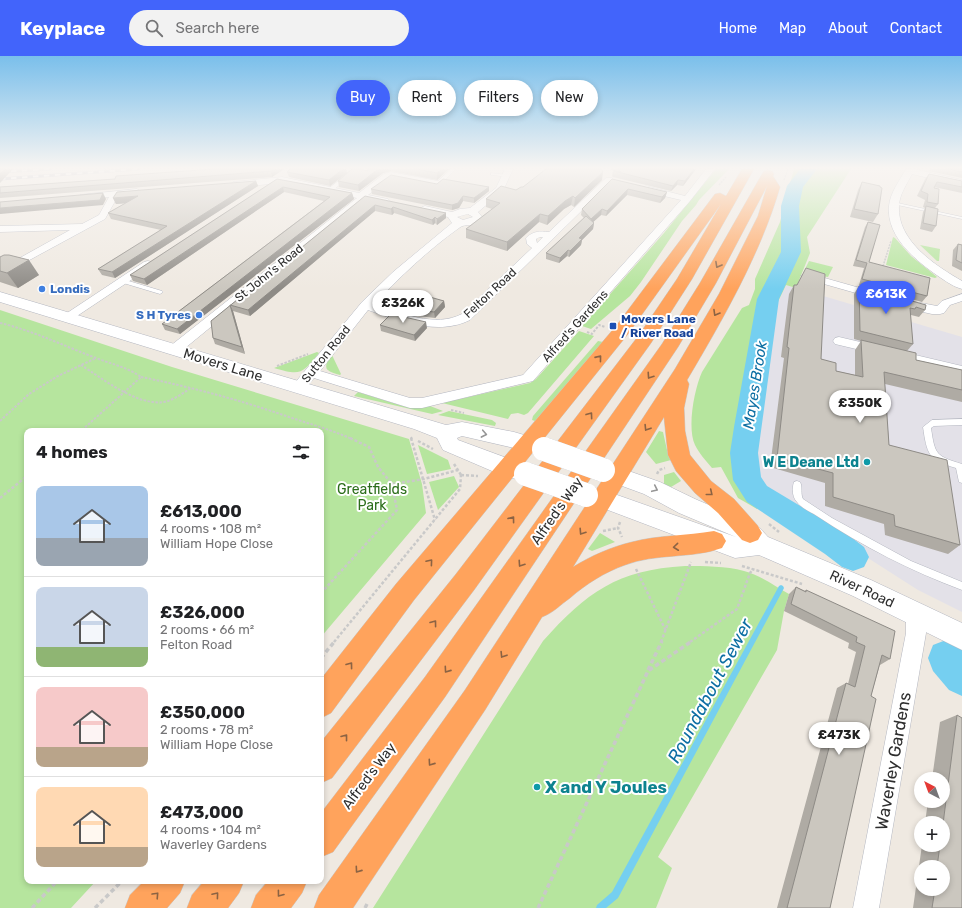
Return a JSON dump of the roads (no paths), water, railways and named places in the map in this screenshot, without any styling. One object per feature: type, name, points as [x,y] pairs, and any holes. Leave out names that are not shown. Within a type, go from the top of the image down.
[{"type":"highway","points":[[324,699],[405,592],[516,471],[536,446],[710,209]]},
{"type":"highway","points":[[324,763],[446,607],[645,339],[732,209]]},
{"type":"highway","name":"Alfred's Way","points":[[324,836],[435,687],[669,347],[708,283],[741,209]]},
{"type":"highway","points":[[332,908],[475,700],[524,622],[595,497],[683,371],[727,294],[767,209]]},
{"type":"highway","points":[[683,371],[674,408],[675,431],[679,455],[684,465],[703,487],[726,506],[755,538]]},
{"type":"highway","points":[[524,622],[554,593],[602,563],[631,553],[697,545],[714,541]]},
{"type":"highway","points":[[143,908],[165,884]]},
{"type":"highway","points":[[205,908],[225,884]]},
{"type":"highway","points":[[269,908],[288,884]]},
{"type":"street","points":[[0,273],[102,217],[107,209]]},
{"type":"street","name":"St John's Road","points":[[174,350],[348,209]]},
{"type":"street","points":[[421,209],[468,224],[478,218],[477,215],[472,212],[476,209]]},
{"type":"street","name":"Felton Road","points":[[366,305],[432,323],[451,324],[466,317],[579,209]]},
{"type":"street","name":"Alfred's Gardens","points":[[312,373],[410,403],[422,403],[528,378],[679,209]]},
{"type":"street","points":[[895,209],[894,218],[903,236],[913,249],[928,262],[962,286]]},
{"type":"street","name":"Sutton Road","points":[[299,388],[366,305],[455,219]]},
{"type":"street","points":[[0,229],[82,228]]},
{"type":"street","points":[[67,317],[156,260]]},
{"type":"street","points":[[807,276],[932,310],[940,310],[946,303],[962,296]]},
{"type":"street","name":"Movers Lane","points":[[0,297],[421,424],[446,433],[462,429],[536,446],[573,459]]},
{"type":"street","points":[[839,341],[962,370]]},
{"type":"street","points":[[446,433],[450,445],[516,471],[595,497],[714,541],[735,548],[755,538]]},
{"type":"street","name":"River Road","points":[[573,459],[652,488],[962,637]]},
{"type":"street","name":"Waverley Gardens","points":[[866,908],[916,633],[916,615]]},
{"type":"lane","points":[[921,209],[962,218]]},
{"type":"lane","points":[[122,281],[160,292]]},
{"type":"lane","points":[[962,422],[932,423],[927,428],[931,452],[939,459],[961,466],[962,480]]},
{"type":"lane","points":[[797,484],[797,495],[800,500],[830,520],[908,564],[962,586]]},
{"type":"waterway","name":"Mayes Brook","points":[[790,209],[791,252],[768,299],[747,427],[744,453],[747,480],[757,494],[836,544],[853,557]]},
{"type":"waterway","name":"Roundabout Sewer","points":[[600,908],[615,895],[781,588]]},
{"type":"waterway","name":"Mayes Brook","points":[[946,658],[962,677]]},
{"type":"place","name":"Londis","points":[[42,289]]},
{"type":"place","name":"S H Tyres","points":[[199,315]]},
{"type":"place","name":"Movers Lane / River Road","points":[[613,326]]},
{"type":"place","name":"W E Deane Ltd","points":[[867,462]]},
{"type":"place","name":"X and Y Joules","points":[[537,787]]},
{"type":"park label","name":"Greatfields Park","points":[[372,498]]}]
